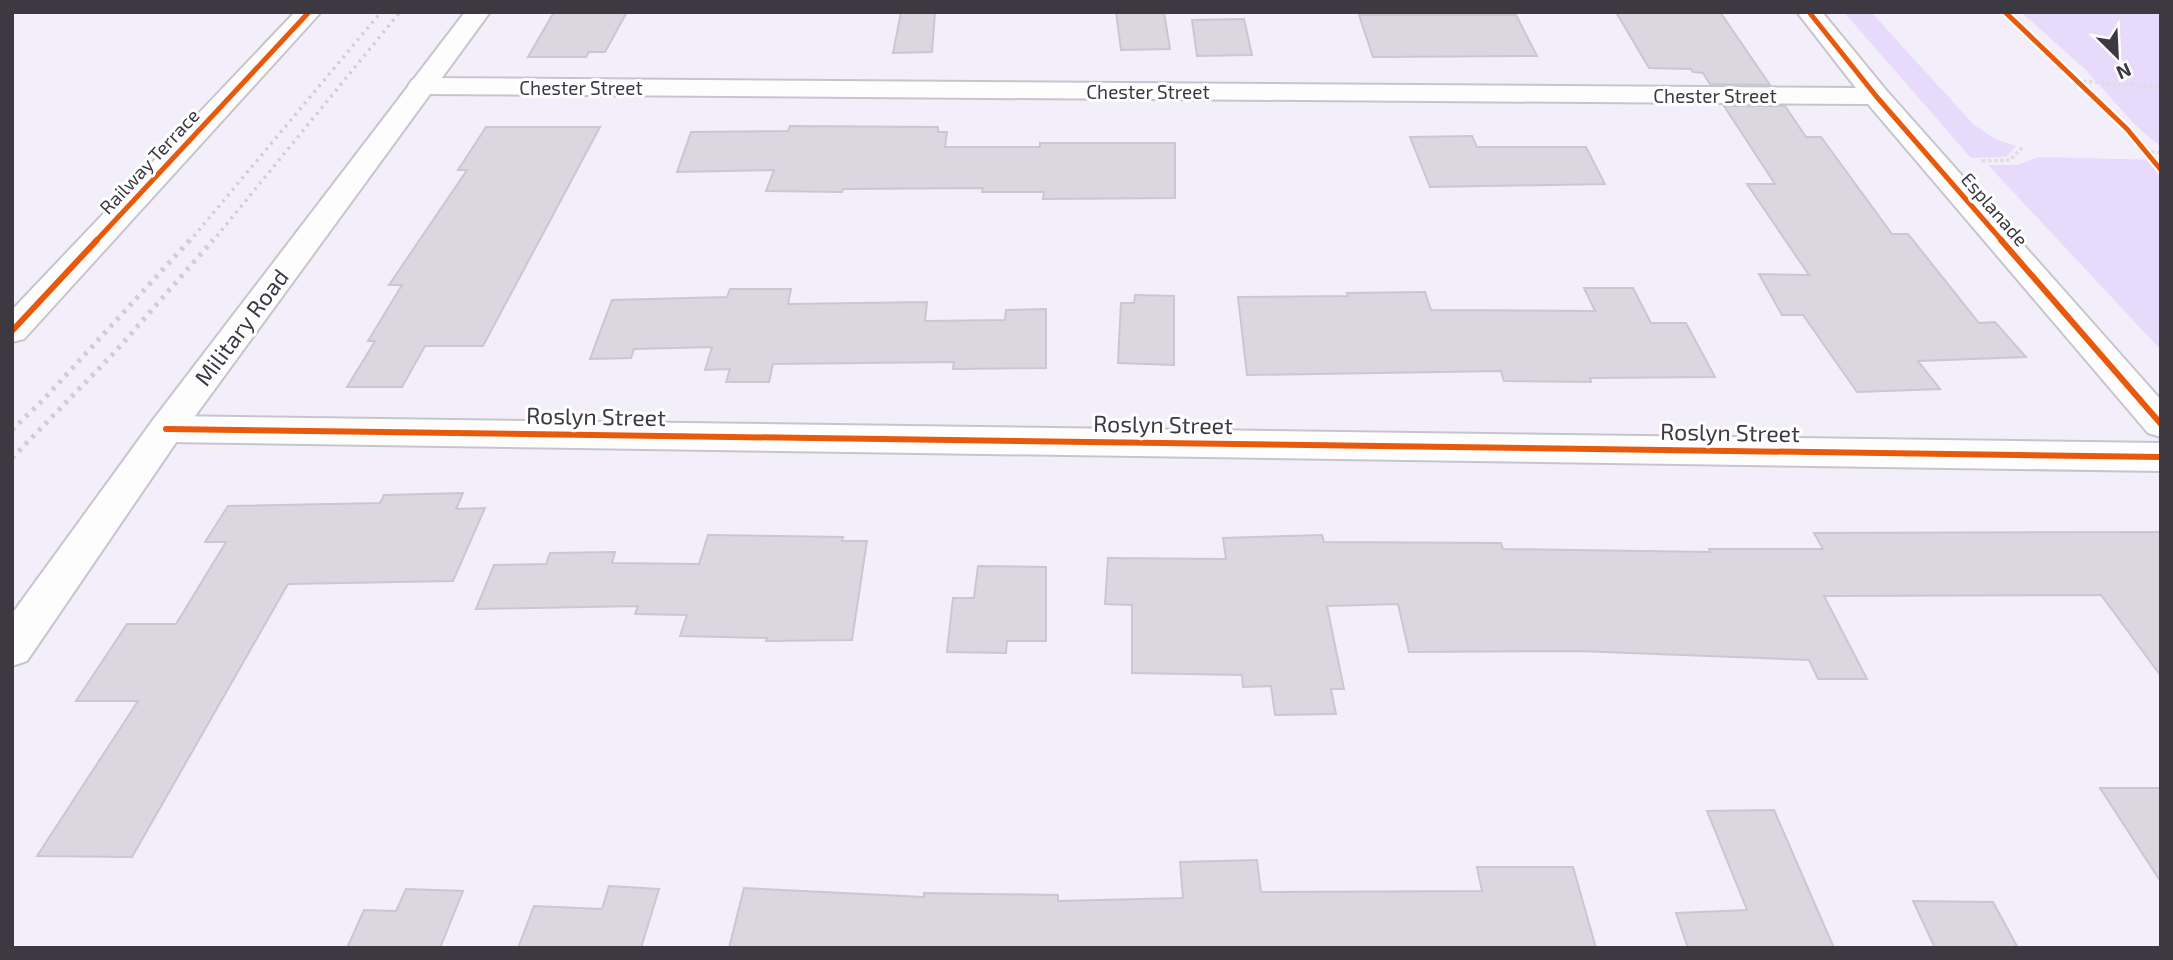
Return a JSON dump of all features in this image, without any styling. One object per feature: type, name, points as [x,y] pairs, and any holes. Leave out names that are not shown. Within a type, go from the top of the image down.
[{"type":"street","name":"Railway Terrace","points":[[12,331],[309,12]]},
{"type":"street","name":"Military Road","points":[[12,648],[166,429],[478,12]]},
{"type":"street","name":"Esplanade","points":[[1809,12],[1875,96],[2161,424]]},
{"type":"street","name":"Chester Street","points":[[421,86],[1875,96]]},
{"type":"street","name":"Roslyn Street","points":[[166,429],[2161,457]]},
{"type":"path","points":[[2068,72],[2087,90]]},
{"type":"path","points":[[2077,81],[2161,87]]},
{"type":"path","points":[[2139,144],[2153,161]]},
{"type":"path","points":[[1987,161],[2010,160],[2024,146]]},
{"type":"path","points":[[2145,151],[2161,153]]},
{"type":"shaded area","points":[[1844,12],[1871,12],[1974,125],[1995,139],[2016,146],[2006,157],[1971,158]]},
{"type":"shaded area","points":[[2021,12],[2161,12],[2161,147],[2137,127],[2086,70]]},
{"type":"shaded area","points":[[2038,157],[2161,160],[2161,350],[1988,165],[2018,165]]},
{"type":"building","points":[[554,12],[627,12],[605,52],[589,52],[586,57],[528,57]]},
{"type":"building","points":[[901,12],[935,12],[932,52],[893,53]]},
{"type":"building","points":[[1116,12],[1164,12],[1170,49],[1121,50]]},
{"type":"building","points":[[1616,12],[1720,12],[1770,85],[1710,84],[1703,73],[1693,72],[1691,69],[1649,68]]},
{"type":"building","points":[[1359,15],[1516,15],[1537,56],[1373,57]]},
{"type":"building","points":[[1244,19],[1252,55],[1197,56],[1192,20]]},
{"type":"building","points":[[1724,106],[1785,106],[1806,137],[1821,137],[1892,234],[1908,234],[1979,323],[1995,322],[2026,357],[1918,361],[1940,389],[1857,392],[1803,315],[1782,315],[1759,274],[1809,275],[1747,184],[1775,184]]},
{"type":"building","points":[[790,126],[938,127],[938,132],[947,132],[945,147],[1040,147],[1040,143],[1175,143],[1175,198],[1043,199],[1044,192],[982,192],[983,188],[766,191],[774,170],[677,172],[691,132],[788,131]]},
{"type":"building","points":[[486,127],[600,127],[483,346],[425,346],[402,387],[347,387],[375,341],[368,341],[402,285],[389,285],[467,170],[458,170]]},
{"type":"building","points":[[1472,136],[1477,147],[1586,147],[1605,184],[1430,187],[1410,137]]},
{"type":"building","points":[[1584,288],[1633,288],[1651,323],[1686,323],[1715,377],[1590,378],[1591,382],[1504,381],[1501,371],[1247,375],[1238,297],[1425,292],[1431,310],[1595,311]]},
{"type":"building","points":[[730,289],[791,289],[788,304],[927,302],[925,321],[1005,320],[1006,310],[1046,309],[1046,368],[953,369],[954,362],[773,364],[769,382],[726,382],[730,369],[705,370],[712,347],[634,349],[631,358],[590,359],[612,300],[727,297]]},
{"type":"building","points":[[1135,295],[1174,296],[1174,365],[1118,363],[1121,303],[1134,303]]},
{"type":"building","points":[[463,493],[456,509],[485,508],[453,581],[288,584],[132,857],[37,856],[138,701],[76,701],[127,624],[176,624],[226,542],[205,542],[228,506],[380,503],[384,495]]},
{"type":"building","points":[[2161,532],[2161,676],[2101,595],[1824,596],[1867,679],[1818,679],[1809,660],[1578,651],[1409,652],[1398,604],[1327,606],[1344,689],[1331,689],[1336,714],[1275,715],[1271,686],[1243,687],[1242,675],[1132,673],[1132,605],[1105,604],[1108,558],[1226,559],[1223,538],[1322,535],[1324,542],[1501,543],[1503,549],[1710,552],[1709,549],[1823,549],[1814,533]]},
{"type":"building","points":[[708,535],[843,537],[842,541],[867,541],[852,640],[766,641],[767,638],[680,636],[687,615],[635,614],[638,606],[476,609],[494,565],[546,564],[550,553],[615,552],[612,563],[699,564]]},
{"type":"building","points":[[978,566],[1046,567],[1046,641],[1007,641],[1006,653],[947,652],[953,598],[974,598]]},
{"type":"building","points":[[2100,788],[2161,788],[2161,882]]},
{"type":"building","points":[[1774,810],[1834,948],[1688,948],[1676,913],[1747,910],[1707,811]]},
{"type":"building","points":[[1257,860],[1261,892],[1482,891],[1477,867],[1573,867],[1596,948],[729,948],[744,888],[924,897],[924,893],[1058,895],[1058,901],[1183,898],[1180,862]]},
{"type":"building","points":[[609,886],[659,889],[641,948],[518,948],[534,906],[602,909]]},
{"type":"building","points":[[406,889],[463,891],[440,948],[347,948],[364,910],[396,911]]},
{"type":"building","points":[[1913,901],[1993,902],[2018,948],[1935,948]]},
{"type":"railway","points":[[189,242],[381,12]]},
{"type":"railway","points":[[212,242],[400,12]]},
{"type":"railway","points":[[12,430],[44,399],[190,240]]},
{"type":"railway","points":[[12,458],[115,352],[213,240]]},
{"type":"cycle path","points":[[12,331],[309,12]]},
{"type":"cycle path","points":[[1809,12],[1876,96],[2161,424]]},
{"type":"cycle path","points":[[2005,12],[2127,129],[2161,170]]},
{"type":"cycle path","points":[[166,429],[2161,457]]}]
